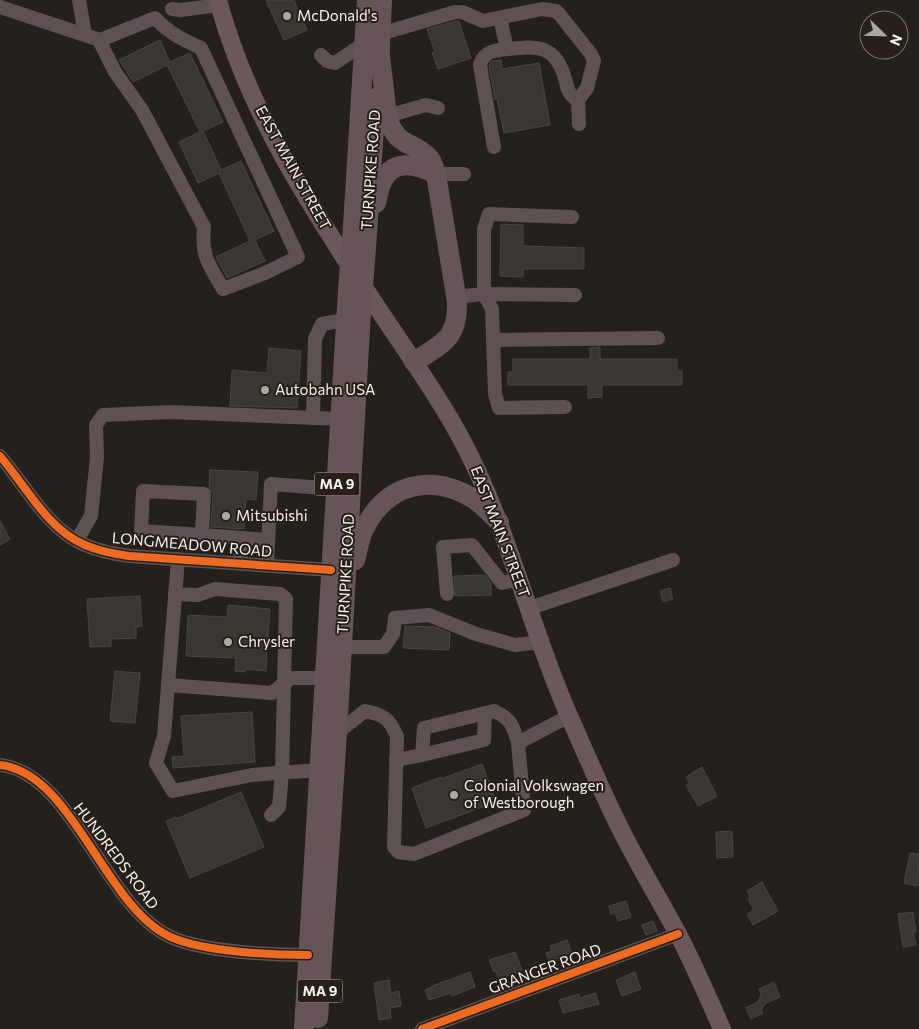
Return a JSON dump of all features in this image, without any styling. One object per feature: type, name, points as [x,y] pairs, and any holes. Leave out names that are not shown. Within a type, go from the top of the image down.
[{"type":"highway","points":[[355,0],[359,27],[369,38]]},
{"type":"highway","name":"TURNPIKE ROAD","points":[[317,1029],[345,593],[354,316],[348,290],[362,236],[369,38],[367,0]]},
{"type":"highway","name":"TURNPIKE ROAD","points":[[369,38],[382,0]]},
{"type":"highway","name":"TURNPIKE ROAD","points":[[304,1029],[340,419],[354,316],[380,56],[369,38]]},
{"type":"highway","points":[[380,56],[387,116],[395,135],[431,160],[436,174],[456,297],[458,319],[454,330],[439,346],[414,362]]},
{"type":"highway","points":[[362,236],[382,181],[388,173],[398,166],[408,164],[419,166],[436,174]]},
{"type":"highway","points":[[345,593],[364,529],[373,514],[385,501],[406,488],[427,483],[458,491],[475,500],[500,522]]},
{"type":"main road","name":"EAST MAIN STREET","points":[[219,3],[236,55],[254,100],[299,186],[376,307],[414,362],[457,430],[472,458],[500,522],[541,642],[569,716],[619,826],[678,934],[722,1029]]},
{"type":"street","points":[[78,0],[85,34]]},
{"type":"street","points":[[99,40],[155,18],[175,4],[181,10],[219,3]]},
{"type":"street","points":[[0,7],[99,40],[115,72],[142,110],[204,227],[202,242],[204,255],[223,289],[265,273],[298,257],[201,48],[177,37],[164,28],[155,18]]},
{"type":"street","points":[[321,54],[327,61],[335,63],[369,38],[454,12],[462,12],[483,21],[542,9],[556,11],[591,54],[594,61],[587,88],[578,100],[579,124]]},
{"type":"street","points":[[500,18],[507,49]]},
{"type":"street","points":[[494,147],[480,65],[487,53],[507,49],[543,48],[558,61],[569,93],[578,100]]},
{"type":"street","points":[[387,116],[426,105],[438,108]]},
{"type":"street","points":[[436,174],[464,174]]},
{"type":"street","points":[[565,407],[499,408],[495,394],[492,309],[484,294],[484,229],[489,214],[572,217]]},
{"type":"street","points":[[456,297],[484,294],[575,294]]},
{"type":"street","points":[[313,418],[316,340],[322,324],[354,316]]},
{"type":"street","points":[[494,340],[658,338]]},
{"type":"street","points":[[76,540],[91,516],[97,457],[96,425],[103,415],[170,412],[340,419]]},
{"type":"street","name":"LONGMEADOW ROAD","points":[[0,456],[45,514],[63,531],[83,544],[106,553],[331,570]]},
{"type":"street","points":[[267,565],[271,484],[336,489]]},
{"type":"street","points":[[202,535],[204,494],[143,491],[141,531],[268,540]]},
{"type":"street","points":[[240,563],[242,538]]},
{"type":"street","points":[[447,594],[443,547],[472,545],[502,583],[519,579]]},
{"type":"street","points":[[178,559],[164,736],[156,763],[173,791],[252,775],[320,770]]},
{"type":"street","points":[[530,608],[673,560]]},
{"type":"street","points":[[175,594],[198,595],[215,589],[280,594],[286,599],[282,772],[279,807],[270,815]]},
{"type":"street","points":[[342,647],[384,647],[393,634],[395,618],[429,615],[476,634],[515,645],[541,642]]},
{"type":"street","points":[[168,685],[272,693],[291,678],[325,678]]},
{"type":"street","points":[[337,733],[365,711],[384,716],[392,724],[397,736],[394,847],[398,852],[414,854],[524,810],[518,743],[514,726],[507,718],[494,711],[424,728],[422,756]]},
{"type":"street","points":[[396,760],[422,756],[484,740],[485,714]]},
{"type":"street","points":[[518,743],[569,716]]},
{"type":"street","name":"HUNDREDS ROAD","points":[[0,766],[7,766],[30,776],[48,791],[64,810],[134,909],[151,926],[172,938],[195,945],[267,953],[308,955]]},
{"type":"street","name":"GRANGER ROAD","points":[[422,1029],[678,934]]},
{"type":"building","name":"McDonald's","points":[[266,0],[294,0],[307,30],[284,40]]},
{"type":"building","points":[[459,21],[471,58],[438,69],[432,53],[435,52],[427,29]]},
{"type":"building","points":[[160,40],[170,62],[190,53],[223,122],[203,131],[221,170],[241,161],[274,231],[255,240],[265,261],[227,278],[216,257],[250,241],[219,173],[198,183],[179,142],[200,132],[167,65],[133,82],[119,60]]},
{"type":"building","points":[[501,60],[502,69],[539,63],[550,125],[504,133],[497,99],[495,100],[489,66],[492,61]]},
{"type":"building","points":[[501,224],[523,225],[523,246],[584,248],[584,269],[523,269],[523,277],[500,276]]},
{"type":"building","points":[[600,347],[600,359],[677,359],[677,371],[682,371],[682,385],[602,385],[602,397],[588,398],[588,385],[508,385],[508,372],[513,372],[513,359],[590,359],[590,348]]},
{"type":"building","name":"Autobahn USA","points":[[269,348],[301,351],[297,408],[230,406],[232,370],[267,373]]},
{"type":"building","name":"Mitsubishi","points":[[210,470],[258,472],[256,500],[246,499],[244,529],[211,527],[213,494],[209,487]]},
{"type":"building","points":[[0,521],[10,539],[0,545]]},
{"type":"building","points":[[485,575],[491,583],[491,595],[455,596],[454,576]]},
{"type":"building","points":[[670,588],[673,599],[663,602],[660,591]]},
{"type":"building","points":[[140,596],[142,626],[136,627],[136,638],[111,639],[111,646],[90,647],[87,599]]},
{"type":"building","name":"Chrysler","points":[[228,605],[270,609],[268,637],[270,637],[270,646],[267,646],[266,671],[245,669],[245,672],[235,671],[236,658],[186,656],[188,615],[227,617]]},
{"type":"building","points":[[405,626],[436,627],[450,633],[449,650],[403,648]]},
{"type":"building","points":[[115,671],[140,673],[135,723],[110,721]]},
{"type":"building","points":[[252,712],[255,762],[173,768],[172,757],[184,756],[181,716]]},
{"type":"building","name":"Colonial Volkswagen of Westborough","points":[[482,764],[496,802],[426,828],[412,788]]},
{"type":"building","points":[[702,767],[717,796],[698,806],[686,785],[690,783],[686,777]]},
{"type":"building","points":[[241,792],[264,847],[190,878],[166,821],[176,817],[176,819]]},
{"type":"building","points":[[732,831],[733,857],[717,858],[716,832]]},
{"type":"building","points":[[910,853],[919,854],[918,886],[904,883]]},
{"type":"building","points":[[762,882],[778,911],[753,925],[747,914],[754,910],[748,899],[750,897],[747,891]]},
{"type":"building","points":[[626,901],[631,917],[618,921],[615,913],[611,914],[609,906]]},
{"type":"building","points":[[913,912],[916,932],[913,932],[916,945],[903,947],[898,914]]},
{"type":"building","points":[[653,921],[657,931],[646,935],[642,925]]},
{"type":"building","points":[[567,940],[572,953],[549,961],[546,953],[552,951],[550,946]]},
{"type":"building","points":[[515,952],[522,970],[499,979],[489,960]]},
{"type":"building","points":[[470,972],[475,987],[452,996],[451,993],[429,1000],[425,990]]},
{"type":"building","points":[[635,972],[641,989],[622,996],[616,980]]},
{"type":"building","points":[[389,980],[391,993],[399,991],[401,1006],[390,1008],[391,1018],[379,1020],[374,983]]},
{"type":"building","points":[[774,982],[780,997],[766,1003],[761,1010],[763,1013],[751,1019],[746,1008],[758,1002],[761,994],[759,989]]},
{"type":"building","points":[[595,993],[599,1004],[563,1013],[559,1000],[579,994],[580,998]]},
{"type":"cycle path","points":[[0,456],[38,506],[59,529],[72,538],[96,549],[129,556],[331,570]]},
{"type":"cycle path","points":[[0,765],[26,774],[49,791],[69,816],[128,900],[149,923],[173,938],[221,950],[308,955]]},
{"type":"cycle path","points":[[422,1029],[678,934]]},
{"type":"place","name":"McDonald's","points":[[287,16]]},
{"type":"place","name":"Autobahn USA","points":[[265,390]]},
{"type":"place","name":"Mitsubishi","points":[[226,516]]},
{"type":"place","name":"Chrysler","points":[[228,642]]},
{"type":"place","name":"Colonial Volkswagen of Westborough","points":[[454,795]]}]
